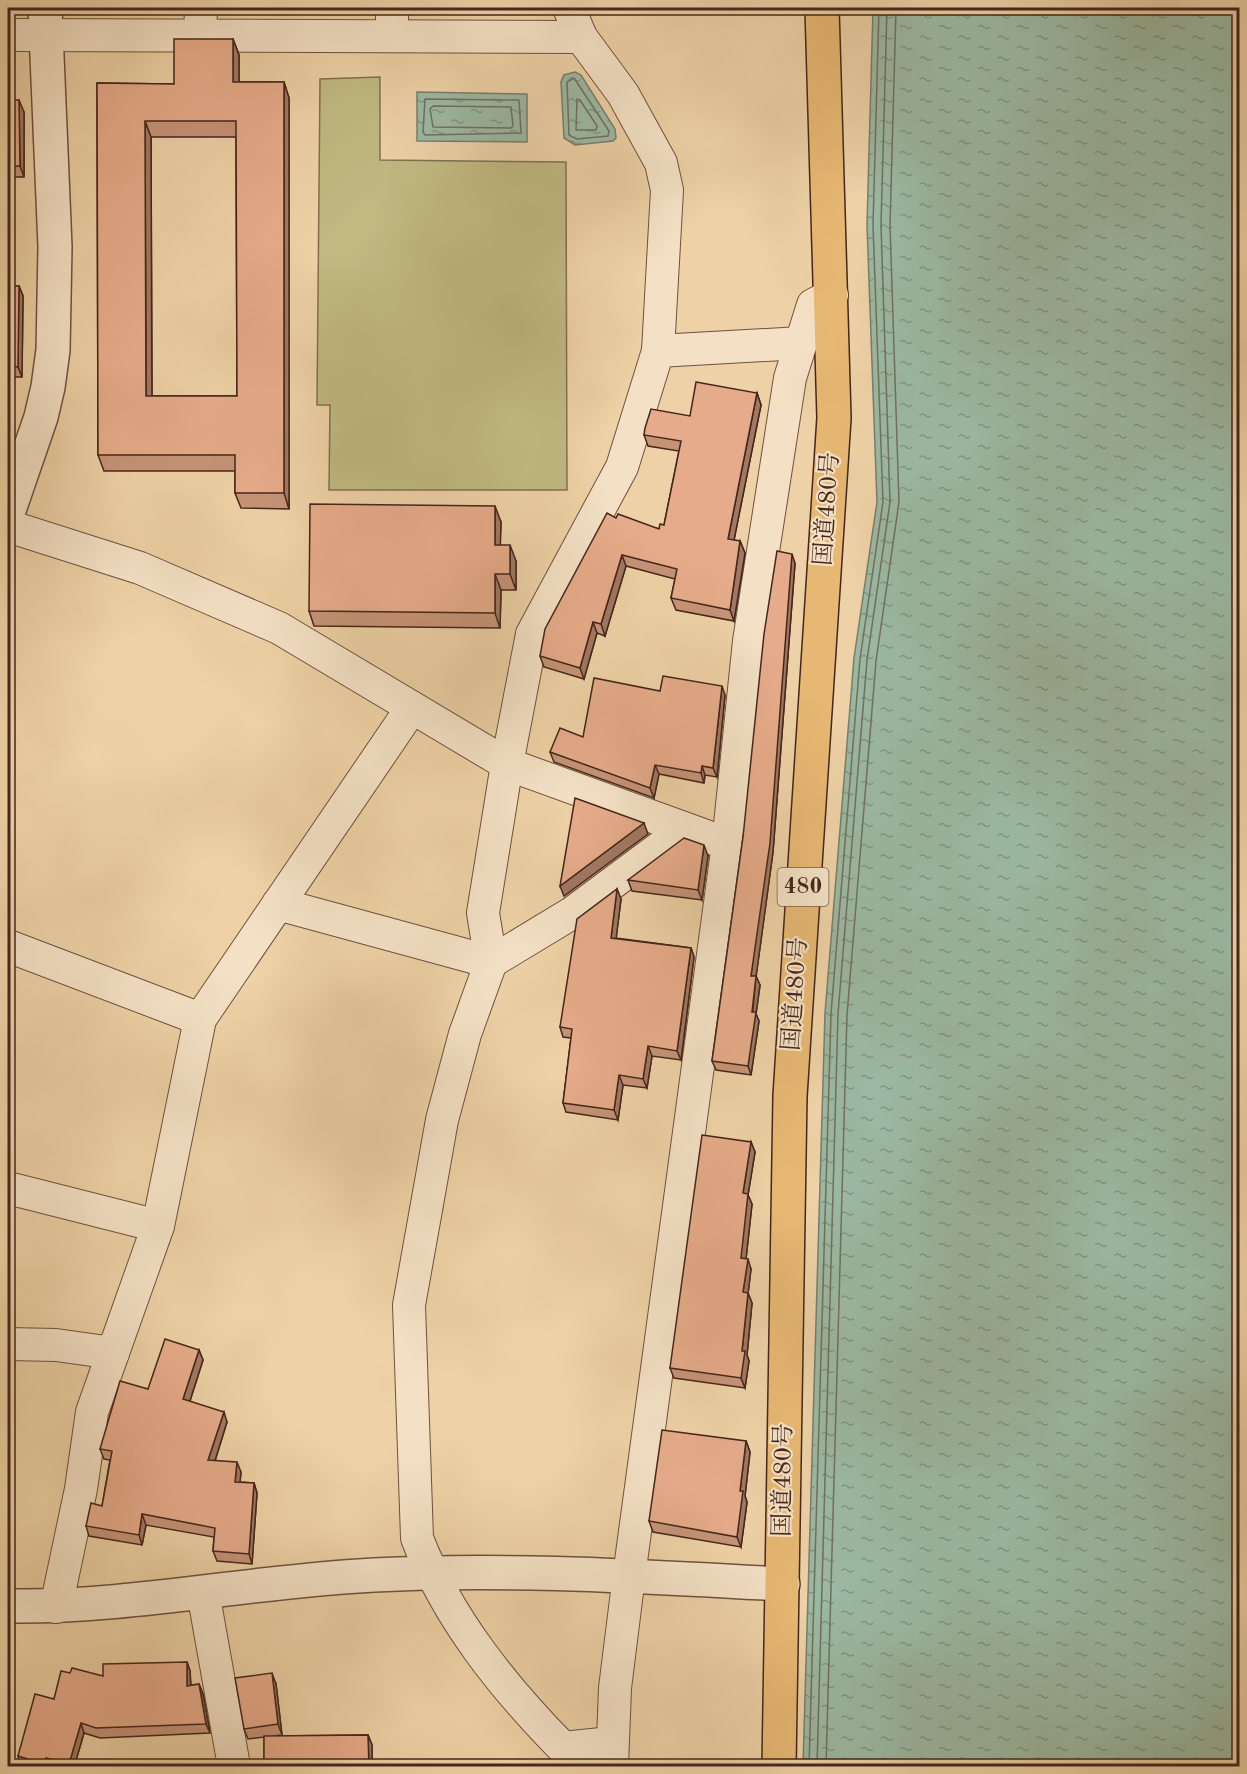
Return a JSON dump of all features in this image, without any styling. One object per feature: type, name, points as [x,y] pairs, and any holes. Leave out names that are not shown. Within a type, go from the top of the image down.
[{"type":"highway","name":"国道480号","points":[[779,1767],[790,1096],[834,418],[822,8]]},
{"type":"street","points":[[569,8],[581,37],[623,94],[661,163],[667,190],[658,351],[622,467],[532,634],[507,764],[483,914],[491,962],[465,1034],[442,1120],[410,1305],[417,1538],[430,1573],[489,1664],[563,1748],[611,1755],[629,1576],[728,844],[749,641],[790,378],[813,305],[832,295]]},
{"type":"street","points":[[8,35],[45,21],[392,22],[581,37]]},
{"type":"street","points":[[8,513],[38,426],[48,387],[53,350],[55,247],[45,21]]},
{"type":"street","points":[[658,351],[801,343]]},
{"type":"street","points":[[8,526],[140,568],[279,628],[411,709],[507,764],[728,844]]},
{"type":"street","points":[[56,1607],[81,1489],[92,1412],[158,1227],[200,1019],[411,709]]},
{"type":"street","points":[[278,904],[491,962],[572,914],[685,829]]},
{"type":"street","points":[[8,946],[200,1019]]},
{"type":"street","points":[[8,1188],[158,1227]]},
{"type":"street","points":[[8,1344],[57,1345],[112,1353]]},
{"type":"street","points":[[8,1606],[56,1607],[361,1576],[430,1573],[629,1576],[783,1584]]},
{"type":"street","points":[[203,1592],[234,1767]]},
{"type":"shaded area","points":[[380,77],[380,160],[566,162],[567,490],[329,490],[330,405],[317,405],[320,79]]},
{"type":"water","points":[[873,8],[1239,8],[1239,1766],[803,1766],[825,1013],[854,658],[877,502],[867,225]]},
{"type":"water","points":[[575,72],[581,75],[615,129],[616,138],[613,141],[575,145],[564,138],[561,82],[564,75]]},
{"type":"water","points":[[417,92],[527,94],[527,142],[417,141]]},
{"type":"building","points":[[174,39],[233,39],[233,82],[284,82],[284,493],[235,493],[235,455],[98,455],[97,83],[174,84]],"holes":[[[145,121],[236,121],[237,396],[146,396]]]},
{"type":"building","points":[[8,100],[19,100],[20,166],[8,166]]},
{"type":"building","points":[[8,286],[19,286],[18,367],[8,366]]},
{"type":"building","points":[[696,382],[757,393],[728,539],[740,541],[730,610],[671,598],[677,569],[622,555],[601,624],[593,622],[580,668],[540,656],[545,629],[607,513],[616,518],[618,514],[659,529],[660,524],[664,525],[681,441],[644,435],[645,428],[651,409],[690,416]]},
{"type":"building","points":[[310,504],[495,506],[495,545],[510,545],[510,574],[495,574],[495,613],[309,611]]},
{"type":"building","points":[[777,551],[792,554],[770,843],[751,976],[756,976],[752,1012],[756,1012],[748,1066],[712,1061],[743,837],[764,634]]},
{"type":"building","points":[[663,676],[722,686],[713,768],[702,766],[701,773],[655,765],[650,788],[550,752],[560,728],[583,737],[594,678],[660,691]]},
{"type":"building","points":[[575,798],[644,823],[560,886]]},
{"type":"building","points":[[684,838],[704,845],[698,890],[628,880]]},
{"type":"building","points":[[617,889],[611,938],[691,948],[677,1051],[648,1046],[643,1079],[619,1075],[614,1110],[563,1103],[572,1029],[560,1027],[577,919]]},
{"type":"building","points":[[702,1135],[751,1142],[743,1193],[748,1194],[741,1258],[748,1259],[743,1292],[748,1293],[741,1378],[670,1368]]},
{"type":"building","points":[[165,1339],[199,1350],[183,1399],[224,1412],[208,1460],[237,1462],[235,1482],[254,1483],[249,1554],[213,1551],[215,1528],[142,1514],[139,1535],[86,1526],[91,1503],[102,1506],[112,1451],[100,1449],[120,1381],[148,1389]]},
{"type":"building","points":[[662,1430],[746,1441],[737,1537],[649,1521]]},
{"type":"building","points":[[187,1662],[187,1686],[199,1684],[206,1724],[96,1728],[81,1723],[69,1764],[46,1758],[44,1764],[18,1756],[35,1694],[54,1699],[61,1671],[70,1673],[72,1668],[103,1676],[103,1664]]},
{"type":"building","points":[[272,1673],[278,1724],[244,1729],[235,1678]]},
{"type":"building","points":[[368,1735],[369,1767],[280,1767],[280,1762],[264,1763],[264,1736]]}]
